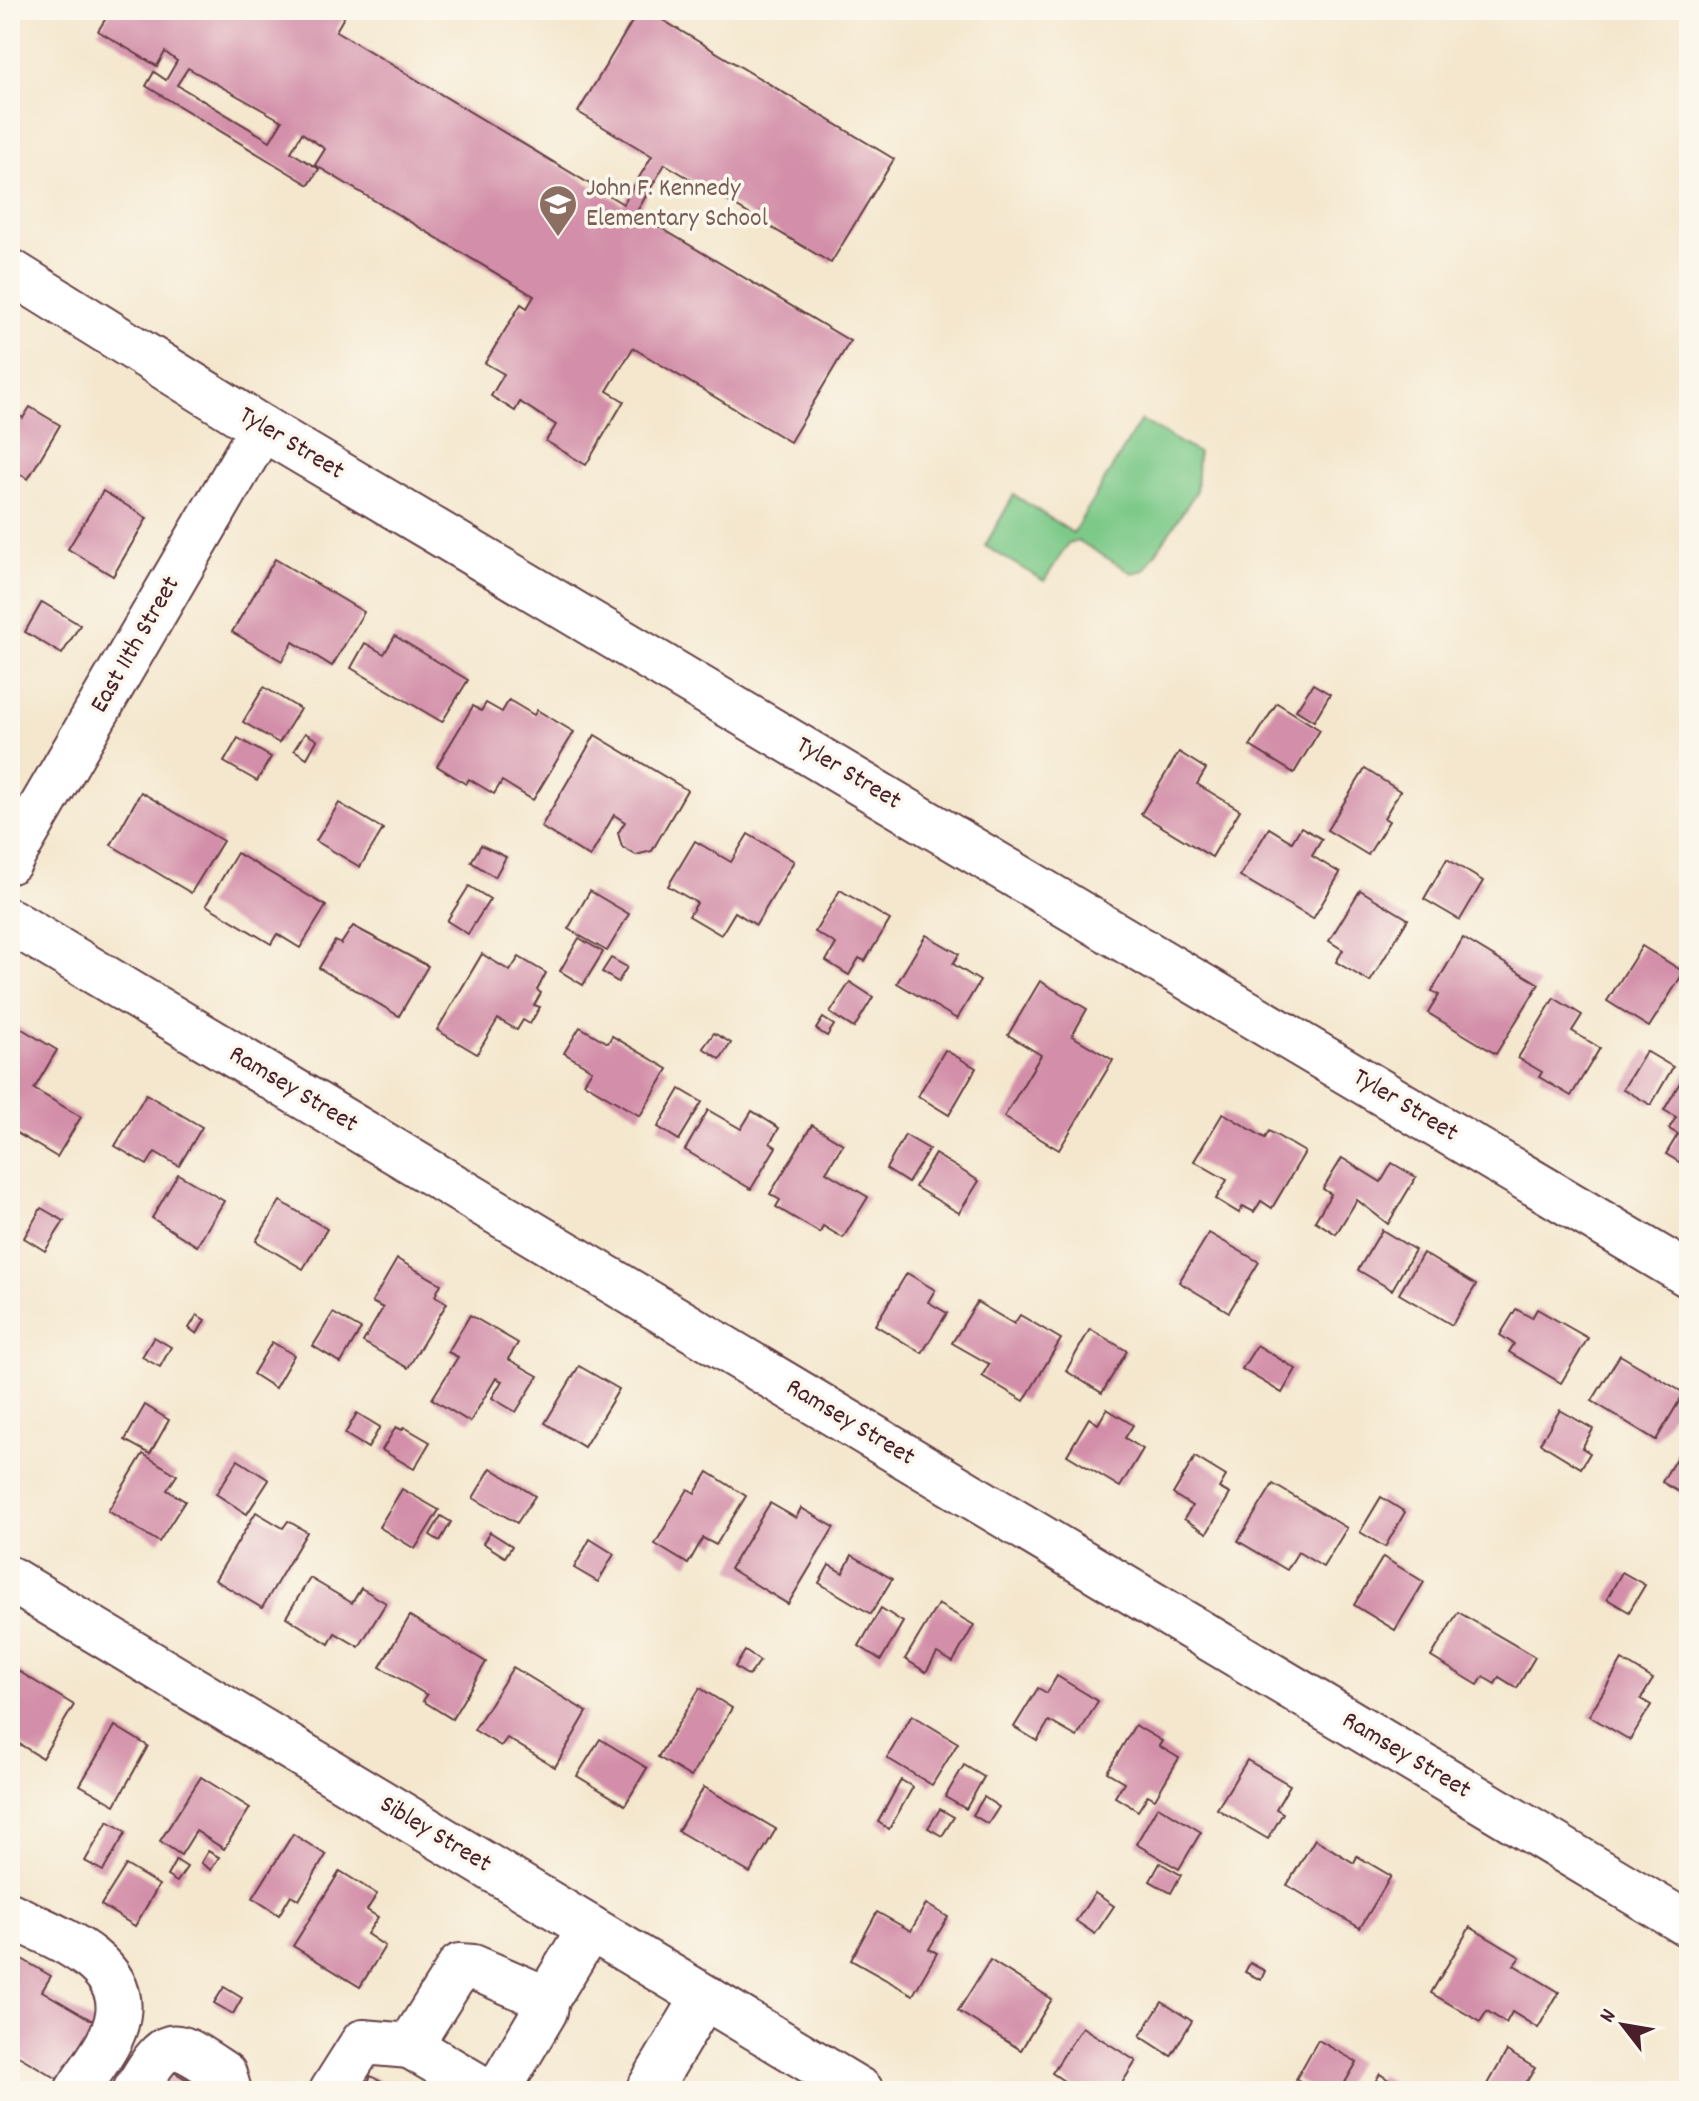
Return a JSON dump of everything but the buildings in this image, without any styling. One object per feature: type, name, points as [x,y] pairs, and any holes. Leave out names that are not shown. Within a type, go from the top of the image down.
[{"type":"street","name":"Tyler Street","points":[[10,271],[262,428],[1689,1275]]},
{"type":"street","name":"East 11th Street","points":[[10,861],[262,428]]},
{"type":"street","name":"Ramsey Street","points":[[10,921],[1689,1925]]},
{"type":"street","name":"Sibley Street","points":[[10,1579],[861,2091]]},
{"type":"street","points":[[10,1915],[77,1949],[106,1971],[117,1991],[119,2013],[112,2034],[77,2091]]},
{"type":"street","points":[[494,2091],[500,2087],[545,2011],[547,1999],[590,1928]]},
{"type":"street","points":[[410,2046],[460,1966],[473,1967],[547,1999]]},
{"type":"street","points":[[648,2091],[704,1997]]},
{"type":"street","points":[[332,2091],[363,2042],[410,2046],[486,2091]]},
{"type":"street","points":[[135,2091],[154,2058],[168,2047],[179,2046],[224,2074],[229,2091]]},
{"type":"green space","points":[[1141,420],[1198,453],[1196,492],[1144,570],[1132,573],[1079,541],[1068,544],[1044,581],[985,546],[1014,495],[1073,533]]},
{"type":"place","name":"John F. Kennedy Elementary School","points":[[558,238]]}]
